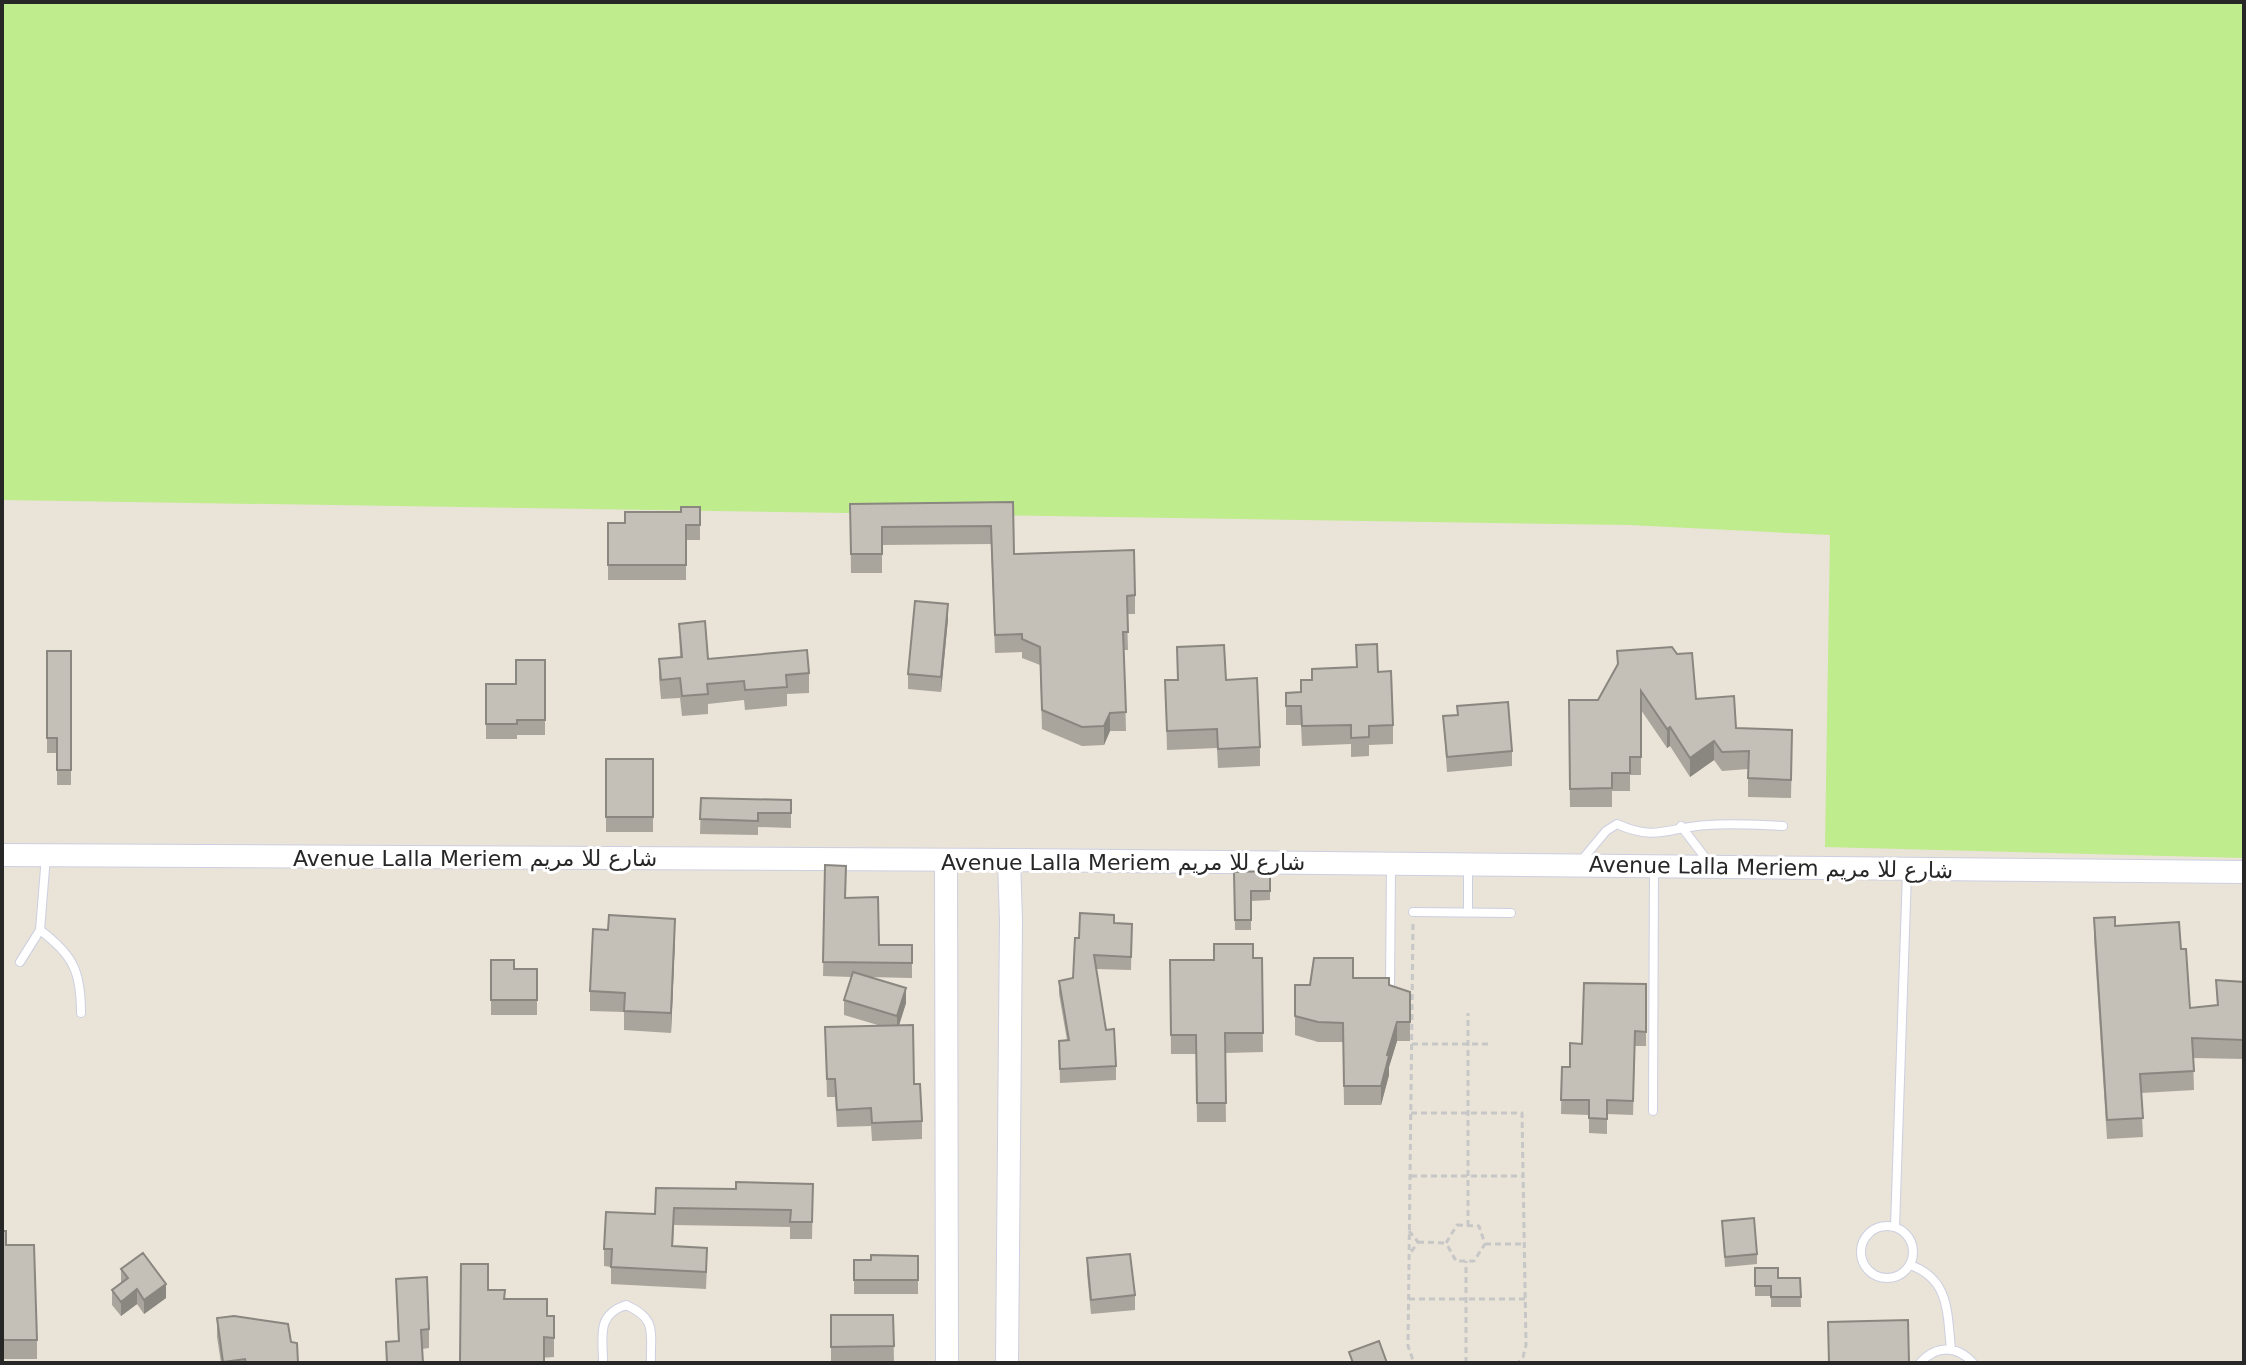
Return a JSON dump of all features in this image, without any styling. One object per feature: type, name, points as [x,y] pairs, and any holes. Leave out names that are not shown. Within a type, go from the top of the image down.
[{"type":"street","name":"Avenue Lalla Meriem شارع للا مريم","points":[[2,855],[1009,860],[2244,872]]},
{"type":"street","points":[[1007,1363],[1011,983],[1009,860]]},
{"type":"street","points":[[946,861],[947,1363]]},
{"type":"lane","points":[[1578,865],[1606,831],[1617,824],[1638,833],[1657,834],[1681,826],[1712,824],[1783,826]]},
{"type":"lane","points":[[1681,826],[1712,867]]},
{"type":"lane","points":[[20,962],[40,930],[46,855]]},
{"type":"lane","points":[[1390,989],[1391,863]]},
{"type":"lane","points":[[1468,864],[1468,912]]},
{"type":"lane","points":[[1653,1111],[1654,867]]},
{"type":"lane","points":[[1895,1227],[1907,868]]},
{"type":"lane","points":[[1413,912],[1511,913]]},
{"type":"lane","points":[[40,930],[61,946],[77,970],[81,985],[81,1013]]},
{"type":"lane","points":[[1884,1226],[1895,1227],[1907,1234],[1911,1241],[1910,1265],[1898,1276],[1882,1278],[1867,1270],[1861,1247],[1869,1233],[1884,1226]]},
{"type":"lane","points":[[1910,1265],[1927,1272],[1937,1282],[1945,1302],[1951,1349]]},
{"type":"lane","points":[[603,1363],[605,1318],[611,1310],[626,1305],[644,1313],[650,1325],[651,1363]]},
{"type":"lane","points":[[1920,1363],[1934,1351],[1951,1349],[1967,1356],[1973,1363]]},
{"type":"path","points":[[1413,912],[1408,1346],[1414,1363]]},
{"type":"path","points":[[1468,1013],[1468,1226]]},
{"type":"path","points":[[1412,1044],[1492,1044]]},
{"type":"path","points":[[1411,1113],[1522,1113],[1526,1345],[1518,1363]]},
{"type":"path","points":[[1410,1176],[1523,1176]]},
{"type":"path","points":[[1446,1243],[1457,1225],[1479,1226],[1485,1244]]},
{"type":"path","points":[[1409,1231],[1418,1242],[1446,1243]]},
{"type":"path","points":[[1409,1254],[1418,1242]]},
{"type":"path","points":[[1446,1243],[1456,1261],[1474,1261],[1485,1244]]},
{"type":"path","points":[[1485,1244],[1524,1244]]},
{"type":"path","points":[[1466,1261],[1466,1363]]},
{"type":"path","points":[[1409,1299],[1525,1299]]},
{"type":"green space","points":[[2,2],[2244,2],[2244,858],[1825,847],[1830,535],[1629,525],[2,500]]},
{"type":"building","points":[[1013,502],[1014,554],[1134,550],[1135,595],[1127,596],[1128,632],[1123,632],[1126,712],[1110,713],[1104,726],[1082,727],[1042,710],[1040,647],[1022,639],[1022,634],[995,635],[991,526],[882,527],[882,554],[851,554],[850,504]]},
{"type":"building","points":[[681,507],[700,507],[700,525],[686,525],[686,565],[608,565],[608,523],[625,523],[625,512],[681,512]]},
{"type":"building","points":[[915,601],[948,604],[941,677],[908,674]]},
{"type":"building","points":[[705,621],[708,659],[807,650],[809,673],[786,675],[787,687],[745,690],[744,681],[707,684],[708,694],[682,696],[680,678],[661,680],[659,659],[682,657],[679,624]]},
{"type":"building","points":[[1377,644],[1378,672],[1391,671],[1393,725],[1369,726],[1369,737],[1351,738],[1351,725],[1302,726],[1301,706],[1286,706],[1286,693],[1301,692],[1301,680],[1312,680],[1312,669],[1357,667],[1356,645]]},
{"type":"building","points":[[1224,645],[1226,680],[1257,678],[1260,747],[1218,749],[1217,729],[1167,731],[1165,680],[1178,680],[1177,647]]},
{"type":"building","points":[[1672,647],[1677,654],[1692,653],[1696,699],[1734,696],[1736,728],[1792,730],[1791,780],[1748,778],[1749,751],[1722,752],[1714,741],[1690,758],[1641,691],[1641,757],[1630,757],[1630,773],[1612,773],[1612,788],[1570,789],[1569,700],[1598,700],[1618,664],[1617,651]]},
{"type":"building","points":[[47,651],[71,651],[71,770],[57,770],[57,738],[47,738]]},
{"type":"building","points":[[516,660],[545,660],[545,720],[486,724],[486,684],[516,684]]},
{"type":"building","points":[[1508,702],[1512,751],[1447,757],[1443,716],[1458,715],[1457,706]]},
{"type":"building","points":[[606,759],[653,759],[653,817],[606,817]]},
{"type":"building","points":[[701,798],[791,800],[791,813],[758,813],[758,821],[700,819]]},
{"type":"building","points":[[825,865],[846,866],[845,898],[878,897],[879,945],[912,945],[912,963],[823,962]]},
{"type":"building","points":[[1270,871],[1270,891],[1251,891],[1251,920],[1235,920],[1234,872]]},
{"type":"building","points":[[1080,913],[1114,915],[1114,923],[1132,924],[1131,957],[1094,955],[1106,1030],[1114,1029],[1116,1066],[1060,1069],[1059,1041],[1069,1040],[1059,981],[1073,978]]},
{"type":"building","points":[[609,915],[675,919],[671,1013],[624,1011],[625,993],[590,991],[593,929],[608,930]]},
{"type":"building","points":[[2115,917],[2115,926],[2179,922],[2181,949],[2186,949],[2190,1008],[2218,1005],[2216,980],[2244,982],[2244,1040],[2192,1038],[2194,1071],[2140,1074],[2143,1118],[2107,1120],[2094,918]]},
{"type":"building","points":[[1214,944],[1253,944],[1253,958],[1262,958],[1263,1033],[1225,1033],[1226,1103],[1197,1103],[1196,1035],[1171,1035],[1170,960],[1214,960]]},
{"type":"building","points":[[1314,958],[1353,958],[1353,978],[1389,978],[1389,985],[1410,992],[1410,1022],[1397,1022],[1381,1086],[1344,1086],[1343,1023],[1318,1022],[1295,1016],[1295,985],[1310,985]]},
{"type":"building","points":[[491,960],[514,960],[514,969],[537,969],[537,1000],[491,1000]]},
{"type":"building","points":[[853,972],[906,988],[897,1016],[844,1000]]},
{"type":"building","points":[[1584,983],[1646,984],[1646,1032],[1635,1031],[1633,1101],[1607,1100],[1607,1119],[1589,1118],[1589,1100],[1561,1100],[1562,1067],[1570,1067],[1570,1043],[1582,1044]]},
{"type":"building","points":[[913,1025],[914,1084],[920,1084],[922,1121],[872,1123],[871,1108],[837,1110],[835,1079],[827,1079],[825,1027]]},
{"type":"building","points":[[736,1182],[813,1184],[812,1222],[790,1222],[791,1210],[674,1208],[672,1246],[707,1248],[706,1272],[611,1267],[612,1249],[604,1249],[606,1212],[655,1214],[656,1188],[736,1189]]},
{"type":"building","points":[[1754,1218],[1757,1254],[1725,1257],[1722,1221]]},
{"type":"building","points":[[2,1231],[6,1231],[6,1245],[34,1245],[37,1340],[2,1340]]},
{"type":"building","points":[[143,1253],[166,1284],[144,1300],[137,1289],[121,1302],[112,1290],[128,1278],[121,1269]]},
{"type":"building","points":[[1130,1254],[1135,1295],[1091,1300],[1087,1258]]},
{"type":"building","points":[[871,1255],[918,1256],[918,1280],[854,1280],[854,1260],[871,1260]]},
{"type":"building","points":[[461,1264],[488,1264],[488,1290],[505,1290],[504,1299],[547,1299],[547,1316],[554,1316],[554,1338],[544,1337],[544,1363],[460,1363]]},
{"type":"building","points":[[1755,1268],[1778,1268],[1778,1278],[1800,1278],[1801,1297],[1771,1297],[1771,1286],[1755,1286]]},
{"type":"building","points":[[427,1277],[429,1329],[421,1330],[423,1363],[387,1363],[386,1342],[399,1341],[396,1279]]},
{"type":"building","points":[[831,1315],[893,1315],[894,1346],[831,1347]]},
{"type":"building","points":[[234,1316],[288,1324],[291,1342],[297,1343],[298,1363],[246,1363],[245,1359],[223,1362],[217,1318]]},
{"type":"building","points":[[1908,1320],[1909,1363],[1829,1363],[1828,1322]]},
{"type":"building","points":[[1379,1341],[1387,1363],[1353,1363],[1349,1352]]}]
